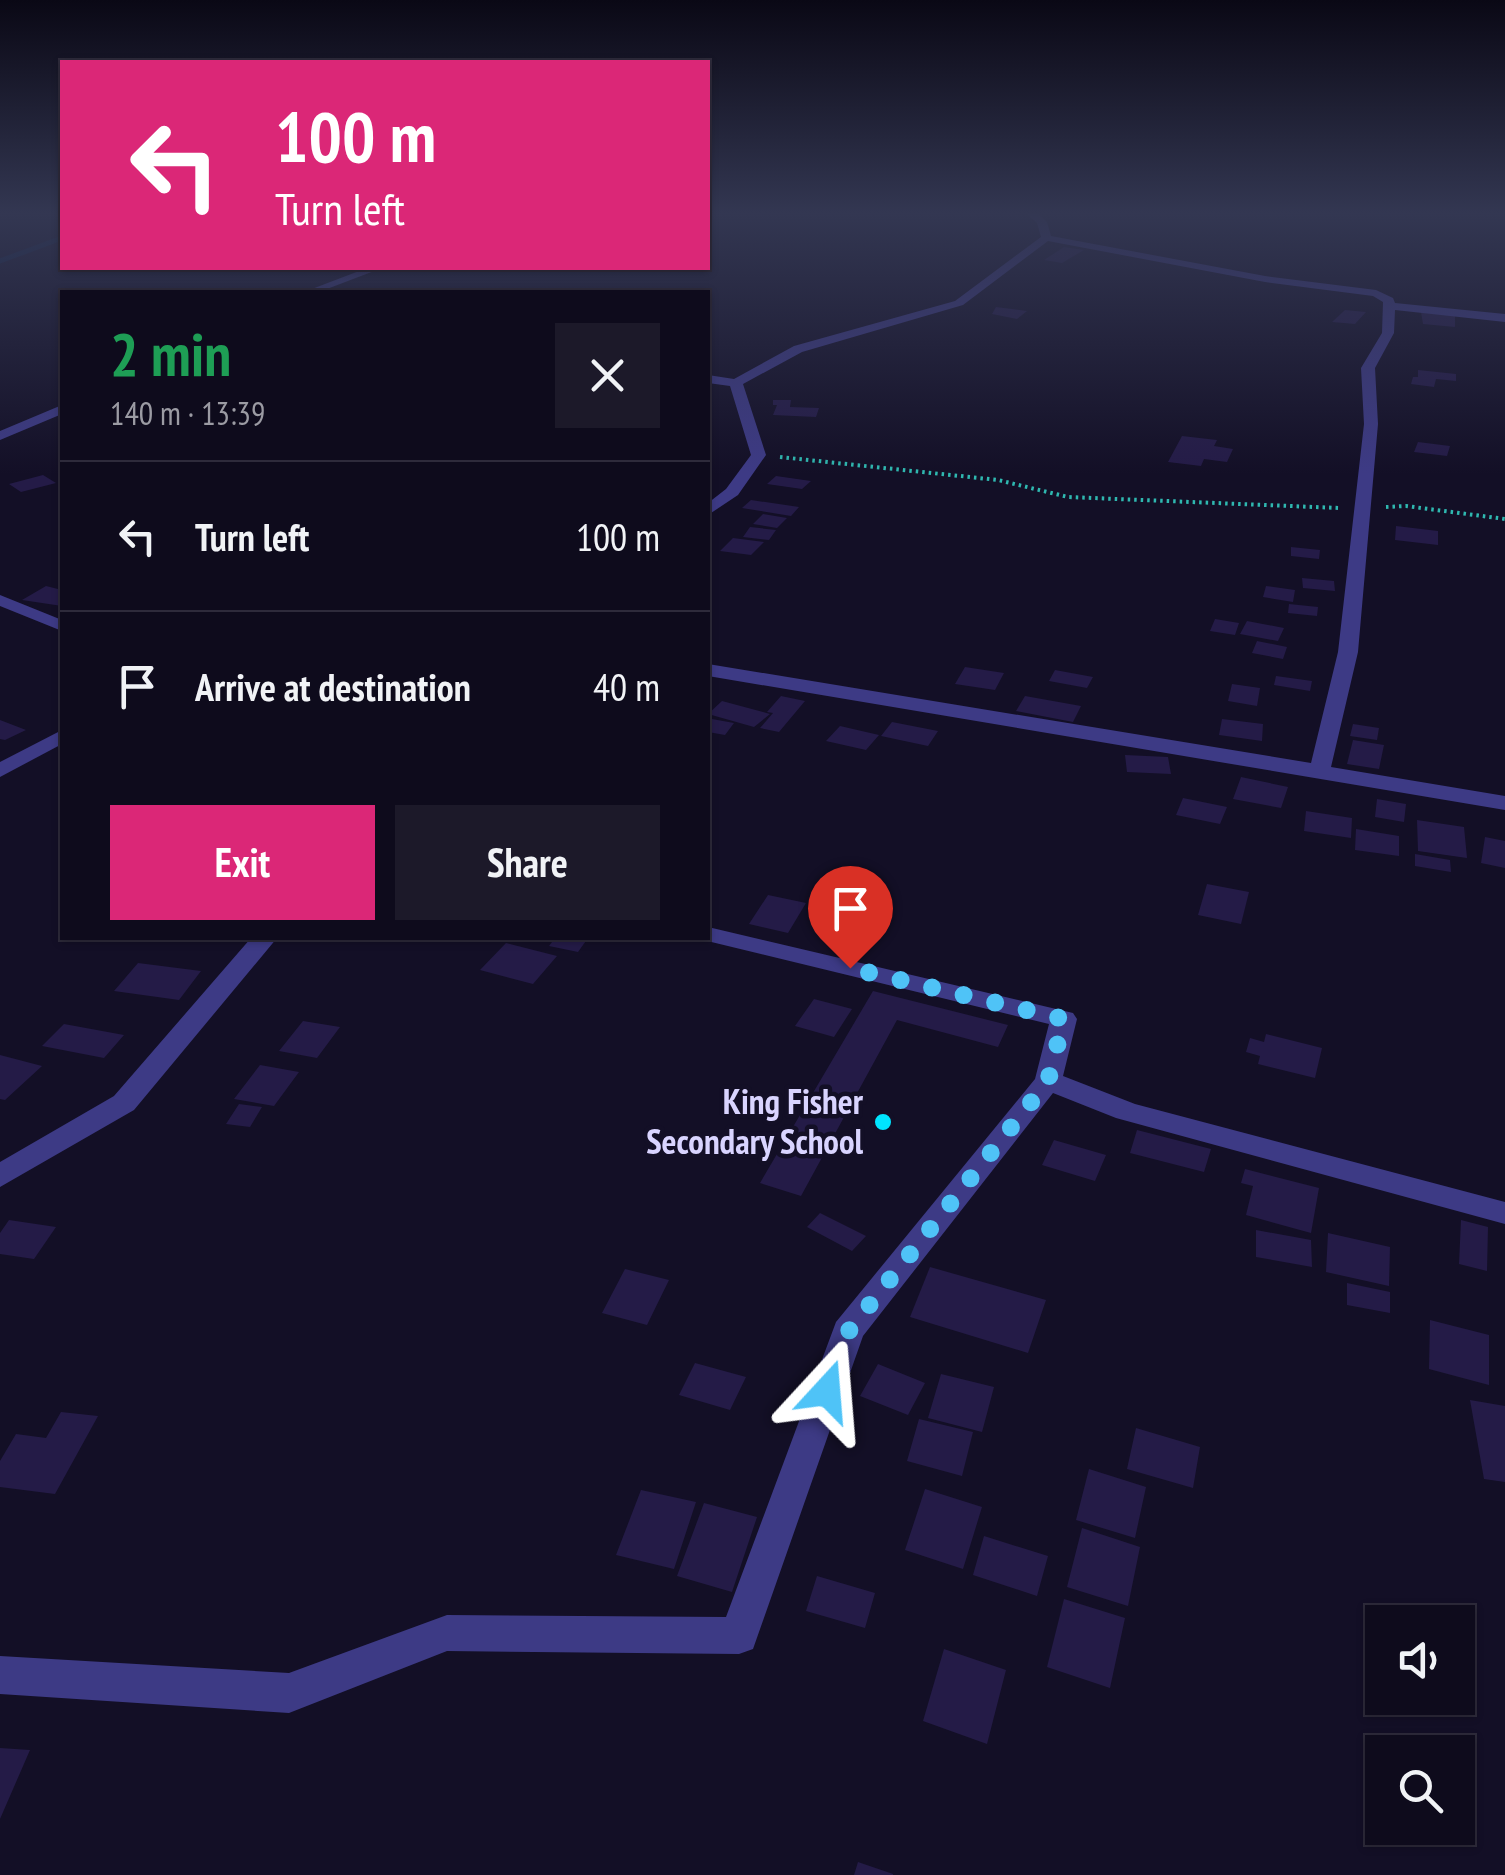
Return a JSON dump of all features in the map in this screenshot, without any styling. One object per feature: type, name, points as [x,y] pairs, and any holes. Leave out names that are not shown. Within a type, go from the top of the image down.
[{"type":"street","points":[[710,379],[736,382],[798,349],[964,300]]},
{"type":"street","points":[[1319,773],[1348,652],[1371,424],[1368,368],[1388,333],[1388,300]]},
{"type":"street","points":[[1389,306],[1505,318]]},
{"type":"street","points":[[710,508],[732,492],[758,455],[736,382]]},
{"type":"street","points":[[0,436],[60,410]]},
{"type":"street","points":[[0,600],[60,625]]},
{"type":"street","points":[[710,670],[1505,803]]},
{"type":"street","points":[[0,771],[60,737]]},
{"type":"street","points":[[0,1675],[290,1693],[446,1633],[738,1636],[848,1332],[1048,1081],[1064,1019],[710,934]]},
{"type":"street","points":[[0,1176],[124,1103],[262,940]]},
{"type":"street","points":[[1048,1081],[1126,1111],[1505,1214]]},
{"type":"path","points":[[758,455],[998,480],[1068,497],[1362,508],[1406,506],[1505,519]]},
{"type":"building","points":[[996,307],[1027,311],[1017,319],[992,314]]},
{"type":"building","points":[[1345,310],[1366,312],[1355,324],[1332,322]]},
{"type":"building","points":[[1421,312],[1455,315],[1455,327],[1423,324]]},
{"type":"building","points":[[1418,370],[1456,374],[1456,381],[1436,379],[1434,387],[1411,384],[1413,377],[1418,377]]},
{"type":"building","points":[[773,400],[791,400],[790,407],[819,408],[816,417],[773,415],[777,405],[773,405]]},
{"type":"building","points":[[1182,436],[1217,440],[1214,446],[1233,449],[1227,462],[1204,459],[1201,466],[1168,462]]},
{"type":"building","points":[[1418,442],[1450,446],[1447,456],[1414,452]]},
{"type":"building","points":[[43,475],[56,483],[21,492],[9,484]]},
{"type":"building","points":[[776,476],[811,481],[802,489],[767,484]]},
{"type":"building","points":[[751,500],[799,507],[791,516],[742,508]]},
{"type":"building","points":[[763,514],[787,518],[777,528],[753,524]]},
{"type":"building","points":[[1396,526],[1438,531],[1438,545],[1395,540]]},
{"type":"building","points":[[750,527],[776,530],[769,540],[743,537]]},
{"type":"building","points":[[733,538],[764,542],[751,555],[720,551]]},
{"type":"building","points":[[1291,547],[1320,550],[1319,559],[1291,556]]},
{"type":"building","points":[[1302,578],[1334,581],[1335,591],[1303,588]]},
{"type":"building","points":[[46,586],[60,590],[60,606],[22,600]]},
{"type":"building","points":[[1266,586],[1295,590],[1293,602],[1263,597]]},
{"type":"building","points":[[1289,604],[1318,607],[1317,616],[1288,613]]},
{"type":"building","points":[[1215,619],[1239,623],[1235,635],[1210,631]]},
{"type":"building","points":[[1247,621],[1284,628],[1278,641],[1240,634]]},
{"type":"building","points":[[1257,641],[1287,647],[1283,659],[1252,653]]},
{"type":"building","points":[[965,667],[1004,673],[995,690],[955,684]]},
{"type":"building","points":[[1055,670],[1093,677],[1087,688],[1049,681]]},
{"type":"building","points":[[1276,676],[1312,681],[1310,691],[1274,685]]},
{"type":"building","points":[[1232,684],[1260,688],[1257,706],[1228,701]]},
{"type":"building","points":[[781,696],[805,701],[779,732],[760,728],[773,713],[767,712]]},
{"type":"building","points":[[1025,696],[1081,706],[1073,722],[1016,711]]},
{"type":"building","points":[[722,701],[770,714],[754,727],[710,712]]},
{"type":"building","points":[[712,719],[734,723],[725,735],[710,732]]},
{"type":"building","points":[[1222,719],[1263,724],[1262,741],[1219,735]]},
{"type":"building","points":[[0,720],[26,730],[0,739]]},
{"type":"building","points":[[892,722],[938,731],[928,746],[881,736]]},
{"type":"building","points":[[1353,724],[1379,728],[1377,740],[1350,736]]},
{"type":"building","points":[[840,726],[879,735],[866,750],[826,741]]},
{"type":"building","points":[[1353,740],[1384,745],[1379,769],[1347,764]]},
{"type":"building","points":[[1125,755],[1168,757],[1171,774],[1127,772]]},
{"type":"building","points":[[1241,777],[1288,787],[1281,808],[1233,799]]},
{"type":"building","points":[[1183,798],[1227,807],[1220,824],[1176,815]]},
{"type":"building","points":[[1377,799],[1406,804],[1404,822],[1375,817]]},
{"type":"building","points":[[1306,811],[1352,818],[1351,838],[1304,831]]},
{"type":"building","points":[[1417,820],[1464,827],[1467,858],[1418,851]]},
{"type":"building","points":[[1356,829],[1399,836],[1399,856],[1355,850]]},
{"type":"building","points":[[1485,837],[1505,841],[1505,868],[1481,863]]},
{"type":"building","points":[[1415,854],[1450,860],[1451,872],[1415,866]]},
{"type":"building","points":[[1207,884],[1249,892],[1241,924],[1198,915]]},
{"type":"building","points":[[768,895],[806,903],[788,933],[749,924]]},
{"type":"building","points":[[554,940],[587,940],[578,952],[549,946]]},
{"type":"building","points":[[506,943],[557,956],[533,984],[480,970]]},
{"type":"building","points":[[138,963],[201,971],[179,1000],[114,991]]},
{"type":"building","points":[[873,991],[1008,1025],[998,1047],[897,1020],[801,1196],[760,1183]]},
{"type":"building","points":[[814,999],[852,1009],[834,1037],[795,1026]]},
{"type":"building","points":[[303,1021],[340,1027],[317,1058],[279,1051]]},
{"type":"building","points":[[64,1024],[124,1035],[104,1058],[42,1046]]},
{"type":"building","points":[[1266,1034],[1322,1048],[1315,1078],[1258,1064],[1260,1056],[1246,1052],[1250,1038],[1264,1042]]},
{"type":"building","points":[[0,1055],[42,1066],[5,1100],[0,1099]]},
{"type":"building","points":[[260,1065],[299,1072],[274,1106],[234,1099]]},
{"type":"building","points":[[239,1104],[262,1107],[250,1127],[226,1124]]},
{"type":"building","points":[[1137,1130],[1211,1149],[1204,1172],[1130,1153]]},
{"type":"building","points":[[1054,1140],[1106,1155],[1095,1181],[1042,1165]]},
{"type":"building","points":[[1245,1169],[1319,1188],[1311,1233],[1246,1215],[1253,1186],[1241,1183]]},
{"type":"building","points":[[820,1213],[866,1236],[852,1251],[807,1227]]},
{"type":"building","points":[[9,1220],[56,1227],[34,1259],[0,1254],[0,1233]]},
{"type":"building","points":[[1461,1220],[1488,1227],[1487,1271],[1459,1264]]},
{"type":"building","points":[[1256,1230],[1311,1240],[1312,1267],[1256,1257]]},
{"type":"building","points":[[1328,1233],[1390,1247],[1389,1286],[1326,1272]]},
{"type":"building","points":[[930,1267],[1046,1300],[1028,1353],[910,1317]]},
{"type":"building","points":[[625,1269],[669,1280],[647,1325],[602,1313]]},
{"type":"building","points":[[1347,1283],[1390,1292],[1390,1313],[1347,1305]]},
{"type":"building","points":[[1430,1320],[1489,1335],[1489,1385],[1429,1369]]},
{"type":"building","points":[[695,1363],[746,1377],[730,1410],[679,1395]]},
{"type":"building","points":[[878,1364],[925,1383],[908,1415],[860,1396]]},
{"type":"building","points":[[941,1374],[994,1387],[982,1432],[928,1418]]},
{"type":"building","points":[[1470,1400],[1505,1406],[1505,1482],[1484,1479]]},
{"type":"building","points":[[61,1412],[98,1416],[55,1494],[0,1487],[0,1461],[16,1434],[46,1438]]},
{"type":"building","points":[[919,1419],[973,1432],[962,1476],[907,1461]]},
{"type":"building","points":[[1136,1428],[1200,1447],[1193,1488],[1127,1469]]},
{"type":"building","points":[[1089,1469],[1146,1487],[1135,1538],[1076,1520]]},
{"type":"building","points":[[925,1489],[982,1507],[963,1569],[905,1550]]},
{"type":"building","points":[[641,1490],[696,1502],[674,1569],[616,1555]]},
{"type":"building","points":[[704,1503],[757,1517],[732,1592],[677,1576]]},
{"type":"building","points":[[1082,1528],[1140,1547],[1128,1606],[1067,1587]]},
{"type":"building","points":[[984,1536],[1048,1556],[1037,1596],[973,1575]]},
{"type":"building","points":[[817,1576],[875,1593],[865,1628],[806,1611]]},
{"type":"building","points":[[1064,1599],[1125,1618],[1110,1688],[1047,1667]]},
{"type":"building","points":[[944,1649],[1006,1670],[987,1744],[923,1721]]},
{"type":"building","points":[[0,1748],[30,1750],[0,1819]]},
{"type":"building","points":[[858,1862],[893,1874],[893,1875],[854,1875]]},
{"type":"place","name":"King Fisher Secondary School","points":[[883,1122]]},
{"type":"route","points":[[827,1391],[848,1332],[1048,1081],[1064,1019],[850,968]]}]
